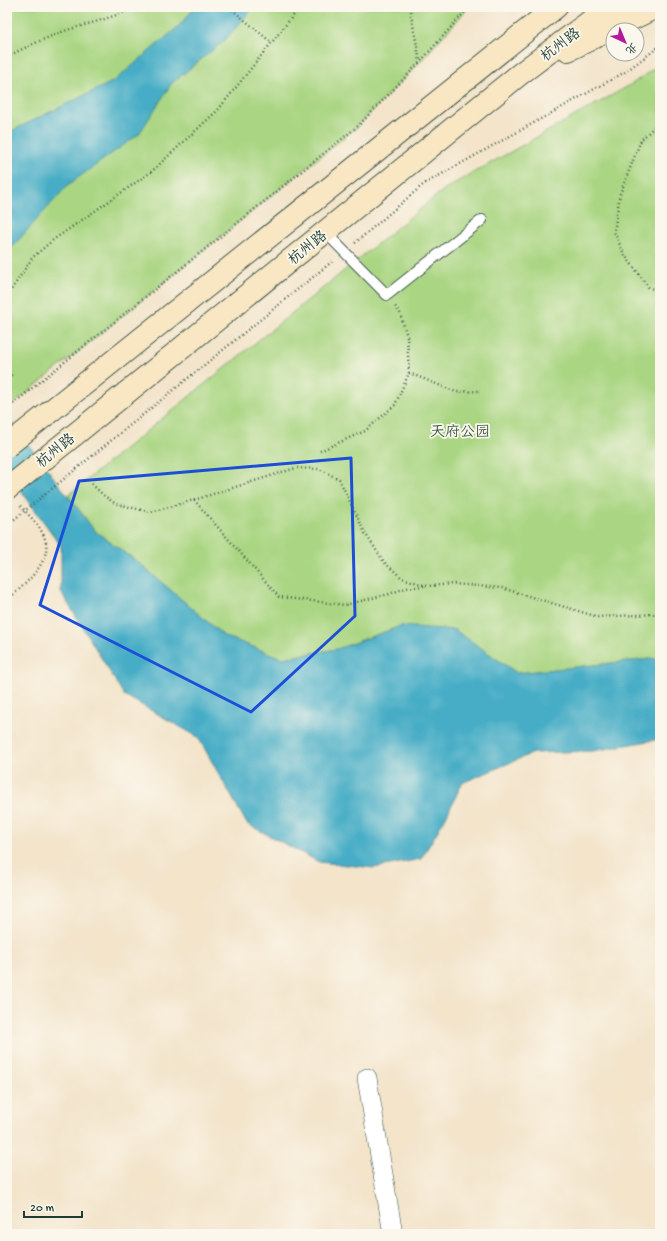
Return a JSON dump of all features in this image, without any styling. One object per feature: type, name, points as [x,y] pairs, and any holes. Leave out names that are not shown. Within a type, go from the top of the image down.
[{"type":"main road","points":[[530,26],[546,7]]},
{"type":"main road","points":[[7,446],[530,26],[556,7]]},
{"type":"main road","name":"杭州路","points":[[12,496],[73,436],[520,74],[609,7]]},
{"type":"main road","points":[[520,74],[656,7]]},
{"type":"street","points":[[367,1078],[393,1234]]},
{"type":"lane","points":[[324,232],[387,295],[482,220]]},
{"type":"path","points":[[7,57],[36,42],[68,30],[119,15],[135,7]]},
{"type":"path","points":[[229,7],[272,43]]},
{"type":"path","points":[[7,296],[33,257],[53,240],[150,172],[218,110],[300,7]]},
{"type":"path","points":[[411,7],[411,15],[420,62]]},
{"type":"path","points":[[7,409],[358,126],[420,62],[469,7]]},
{"type":"path","points":[[7,525],[343,252],[424,184],[625,72],[660,46]]},
{"type":"path","points":[[660,122],[641,140],[620,194],[614,232],[624,254],[649,288],[660,290]]},
{"type":"path","points":[[320,451],[365,431],[389,411],[395,405],[409,373],[408,336],[400,313],[387,295]]},
{"type":"path","points":[[7,368],[13,378]]},
{"type":"path","points":[[409,373],[456,392],[479,391]]},
{"type":"path","points":[[92,484],[103,495],[116,504],[151,512],[296,468],[319,469],[339,479],[365,533],[384,562],[402,578],[427,586]]},
{"type":"path","points":[[7,600],[25,584],[41,565],[46,550],[45,539],[36,525],[12,496]]},
{"type":"path","points":[[194,500],[280,597],[345,605],[389,594],[406,588],[454,584],[502,588],[598,617],[656,614],[660,611]]},
{"type":"highlighted area","points":[[351,458],[355,616],[251,712],[40,605],[79,481]]},
{"type":"green space","points":[[7,7],[469,7],[420,62],[358,126],[7,409]]},
{"type":"green space","name":"天府公园","points":[[660,64],[660,658],[517,673],[455,630],[401,626],[337,649],[282,658],[224,636],[139,563],[95,531],[68,495],[446,188],[632,84]]},
{"type":"water","points":[[195,7],[254,7],[224,41],[172,83],[139,134],[68,185],[7,253],[7,133],[114,81],[179,26]]},
{"type":"water","points":[[7,417],[95,531],[139,563],[224,636],[282,658],[337,649],[401,626],[455,630],[517,673],[660,658],[660,739],[593,751],[533,753],[462,783],[446,817],[421,859],[374,868],[319,862],[247,824],[198,737],[124,695],[61,592],[61,546],[7,471]]}]
